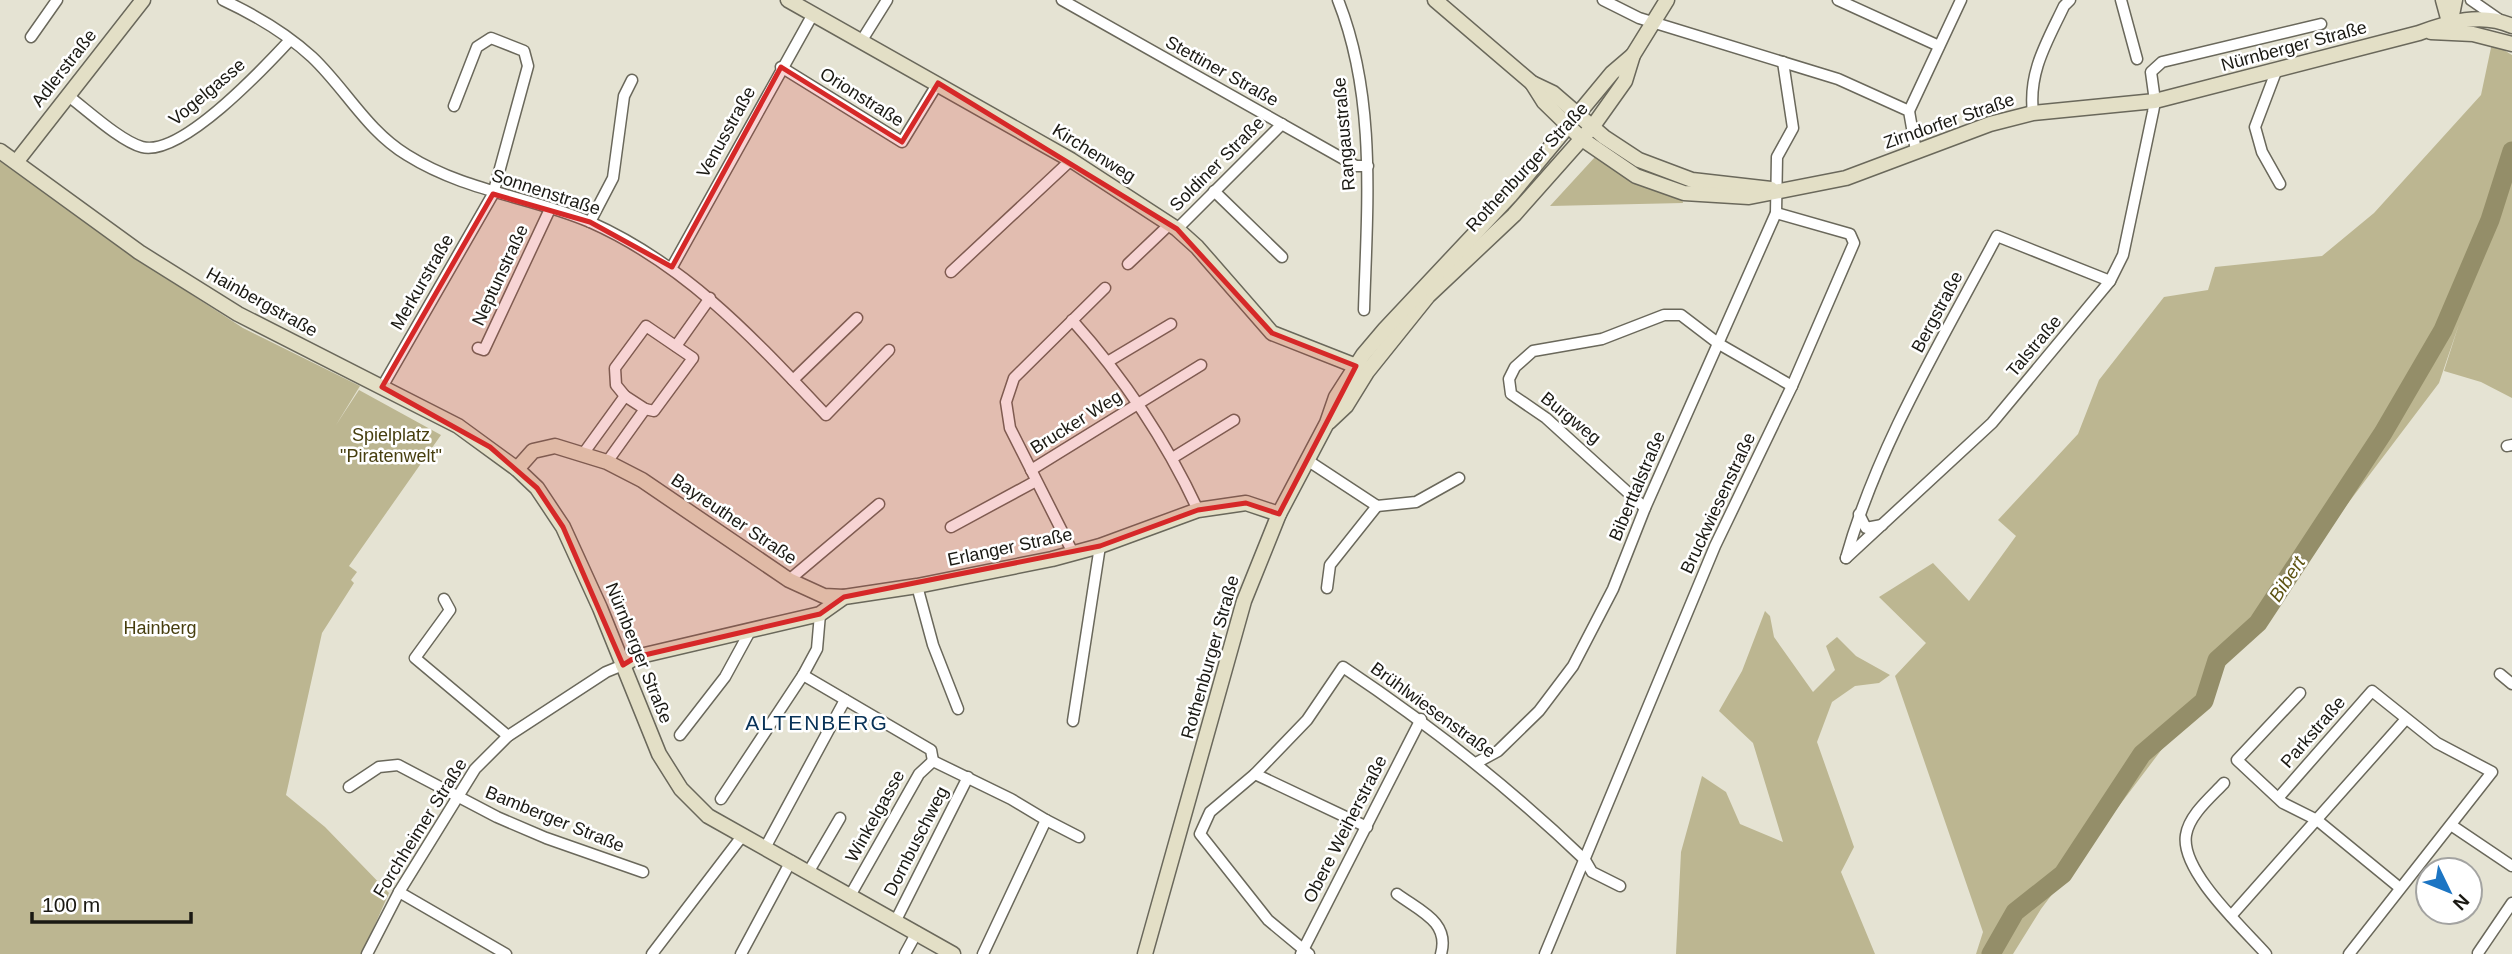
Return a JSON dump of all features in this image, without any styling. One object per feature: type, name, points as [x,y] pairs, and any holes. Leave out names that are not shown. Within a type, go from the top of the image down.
[{"type":"street","points":[[31,37],[57,0]]},
{"type":"street","name":"Adlerstraße","points":[[17,161],[143,0]]},
{"type":"street","name":"Sonnenstraße","points":[[223,0],[254,15],[313,58],[374,129],[404,154],[443,176],[493,194],[590,222],[672,267],[710,298],[825,415],[889,350]]},
{"type":"street","name":"Kirchenweg","points":[[788,0],[1071,160],[1173,227],[1197,247],[1272,333],[1356,366]]},
{"type":"street","points":[[862,40],[887,0]]},
{"type":"street","name":"Stettiner Straße","points":[[1062,0],[1356,166],[1368,166]]},
{"type":"street","name":"Rangaustraße","points":[[1338,0],[1349,27],[1368,166],[1364,310]]},
{"type":"street","points":[[1435,0],[1532,83]]},
{"type":"street","points":[[1602,0],[1654,23],[1838,79],[1909,111]]},
{"type":"street","name":"Rothenburger Straße","points":[[1145,954],[1229,646],[1257,564],[1279,514],[1327,423],[1336,397],[1385,329],[1510,196],[1612,73],[1633,55],[1667,0]]},
{"type":"street","points":[[1838,0],[1938,46]]},
{"type":"street","points":[[1916,151],[1909,111],[1961,0]]},
{"type":"street","points":[[2033,113],[2031,93],[2036,65],[2064,6],[2070,0]]},
{"type":"street","points":[[2121,0],[2137,59]]},
{"type":"street","points":[[2443,0],[2449,27]]},
{"type":"street","points":[[2449,27],[2455,0]]},
{"type":"street","points":[[2471,0],[2509,25]]},
{"type":"street","name":"Venusstraße","points":[[672,267],[781,67],[813,14]]},
{"type":"street","name":"Nürnberger Straße","points":[[2179,96],[2472,19],[2509,25]]},
{"type":"street","name":"Nürnberger Straße","points":[[2155,100],[2151,72],[2162,62],[2321,24]]},
{"type":"street","name":"Nürnberger Straße","points":[[2449,27],[2512,44]]},
{"type":"street","name":"Merkurstraße","points":[[382,387],[493,194],[528,66],[524,51],[491,38],[477,47],[454,106]]},
{"type":"street","name":"Vogelgasse","points":[[67,95],[134,144],[159,148],[171,144],[223,105],[290,40]]},
{"type":"street","name":"Rothenburger Straße","points":[[1327,423],[1346,406],[1374,362],[1428,296],[1514,215],[1582,139],[1625,81],[1633,55]]},
{"type":"street","name":"Biberttalstraße","points":[[1478,762],[1498,751],[1539,711],[1573,666],[1599,619],[1645,508],[1719,344],[1776,213],[1777,157],[1793,128],[1783,62]]},
{"type":"street","name":"Orionstraße","points":[[781,67],[902,142],[937,83]]},
{"type":"street","points":[[2277,69],[2255,127],[2262,152],[2280,184]]},
{"type":"street","points":[[590,222],[614,178],[624,96],[632,80]]},
{"type":"street","name":"Zirndorfer Straße","points":[[1532,83],[1553,93],[1639,160],[1675,176],[1777,191]]},
{"type":"street","name":"Zirndorfer Straße","points":[[1532,83],[1544,102],[1582,139],[1636,176],[1684,193],[1749,197],[1846,178],[1990,124],[2033,113],[2179,96]]},
{"type":"street","name":"Talstraße","points":[[1846,558],[1992,423],[2110,281],[2123,256],[2155,100]]},
{"type":"street","name":"Soldiner Straße","points":[[1128,264],[1214,191],[1282,124]]},
{"type":"street","name":"Hainbergstraße","points":[[0,150],[175,275],[238,314],[458,426],[490,446],[517,469]]},
{"type":"street","points":[[951,272],[1071,160]]},
{"type":"street","points":[[1214,191],[1282,257]]},
{"type":"street","name":"Neptunstraße","points":[[478,348],[484,350],[550,209]]},
{"type":"street","name":"Bruckwiesenstraße","points":[[1545,954],[1715,546],[1792,386],[1854,243],[1850,234],[1776,213]]},
{"type":"street","name":"Bergstraße","points":[[1846,558],[1858,514],[1923,376],[1997,236],[2110,281]]},
{"type":"street","points":[[1073,553],[1010,428],[1006,402],[1014,378],[1105,288]]},
{"type":"street","points":[[676,346],[710,298]]},
{"type":"street","name":"Burgweg","points":[[1645,508],[1546,418],[1511,394],[1509,379],[1515,367],[1533,351],[1602,339],[1664,315],[1681,315],[1719,344]]},
{"type":"street","points":[[793,380],[857,318]]},
{"type":"street","points":[[1072,320],[1109,361],[1140,404],[1174,457],[1198,510]]},
{"type":"street","points":[[1109,361],[1171,324]]},
{"type":"street","points":[[646,326],[676,346],[693,358],[654,411],[645,409],[625,396],[615,385],[615,368],[646,326]]},
{"type":"street","points":[[1719,344],[1792,386]]},
{"type":"street","name":"Brucker Weg","points":[[951,527],[1201,365]]},
{"type":"street","points":[[583,454],[625,396]]},
{"type":"street","points":[[607,462],[645,409]]},
{"type":"street","points":[[1174,457],[1234,420]]},
{"type":"street","name":"Bayreuther Straße","points":[[517,469],[533,451],[555,446],[607,462],[642,480],[789,580],[824,596],[844,597]]},
{"type":"street","points":[[1307,460],[1377,506],[1416,502],[1459,478]]},
{"type":"street","name":"Nürnberger Straße","points":[[517,469],[537,488],[563,527],[600,608],[659,754],[681,789],[708,816],[766,846],[953,954]]},
{"type":"street","name":"Erlanger Straße","points":[[623,665],[636,657],[749,633],[820,614],[844,597],[917,586],[1100,546],[1198,510],[1246,503],[1279,514]]},
{"type":"street","points":[[789,580],[878,504]]},
{"type":"street","points":[[1327,588],[1330,565],[1377,506]]},
{"type":"street","points":[[1858,514],[1867,528],[1883,525]]},
{"type":"street","points":[[1073,720],[1100,546]]},
{"type":"street","points":[[917,586],[933,645],[958,709]]},
{"type":"street","points":[[444,599],[450,610],[415,658],[508,736]]},
{"type":"street","points":[[721,799],[803,675],[817,649],[820,614]]},
{"type":"street","points":[[680,735],[726,677],[749,633]]},
{"type":"street","name":"Forchheimer Straße","points":[[367,954],[399,892],[475,769],[508,736],[606,671],[623,665]]},
{"type":"street","name":"Brühlwiesenstraße","points":[[1304,953],[1268,920],[1200,834],[1210,812],[1255,774],[1307,720],[1343,667],[1421,719],[1478,762],[1586,860]]},
{"type":"street","points":[[2500,674],[2512,684]]},
{"type":"street","points":[[803,675],[931,750],[933,761],[1079,837]]},
{"type":"street","name":"Parkstraße","points":[[2279,797],[2372,691],[2437,743],[2492,772],[2451,825]]},
{"type":"street","points":[[2300,693],[2237,760],[2283,803],[2317,820],[2400,888]]},
{"type":"street","points":[[766,846],[845,700]]},
{"type":"street","name":"Obere Weiherstraße","points":[[1304,953],[1421,719]]},
{"type":"street","points":[[2231,916],[2406,719]]},
{"type":"street","name":"Winkelgasse","points":[[851,894],[919,774],[933,761]]},
{"type":"street","name":"Bamberger Straße","points":[[349,787],[388,764],[398,765],[456,797],[546,838],[643,872]]},
{"type":"street","points":[[1255,774],[1367,827]]},
{"type":"street","name":"Dornbuschweg","points":[[896,920],[968,777]]},
{"type":"street","points":[[2224,783],[2199,810],[2185,836],[2188,855],[2208,889],[2266,954]]},
{"type":"street","points":[[808,871],[840,818]]},
{"type":"street","points":[[983,954],[1046,820]]},
{"type":"street","points":[[2349,954],[2451,825],[2512,866]]},
{"type":"street","points":[[652,954],[743,835]]},
{"type":"street","points":[[1586,860],[1592,872],[1620,886]]},
{"type":"street","points":[[741,954],[791,861]]},
{"type":"street","points":[[399,892],[506,954]]},
{"type":"street","points":[[1397,894],[1441,927],[1445,939],[1441,954]]},
{"type":"street","points":[[2478,953],[2512,903]]},
{"type":"street","name":"Rothenburger Straße","points":[[1135,954],[1157,913]]},
{"type":"street","points":[[905,954],[917,932]]},
{"type":"highlighted area","points":[[781,67],[902,142],[938,83],[1177,229],[1272,333],[1356,366],[1279,514],[1246,503],[1198,510],[1100,546],[844,597],[820,614],[636,657],[623,665],[563,527],[537,488],[490,447],[382,387],[493,194],[590,222],[672,267]]},
{"type":"green space","points":[[2492,43],[2512,55],[2512,398],[2481,382],[2444,371],[2459,324],[2439,383],[2041,909],[2013,954],[1976,954],[1983,932],[1895,676],[1926,643],[1879,597],[1933,563],[1969,601],[2016,536],[1998,520],[2078,434],[2099,380],[2164,297],[2208,290],[2215,267],[2322,256],[2374,213],[2481,95]]},
{"type":"green space","name":"Hainberg","points":[[0,153],[192,295],[243,328],[360,386],[336,425],[359,390],[441,435],[349,566],[357,572],[351,580],[354,583],[322,633],[286,795],[325,827],[389,893],[362,954],[0,954]]},
{"type":"green space","points":[[1595,157],[1632,181],[1682,197],[1683,203],[1550,206]]},
{"type":"green space","points":[[1765,611],[1770,616],[1774,637],[1813,692],[1835,670],[1826,646],[1837,637],[1856,656],[1890,675],[1879,683],[1855,686],[1832,702],[1817,742],[1854,847],[1841,872],[1875,954],[1676,954],[1681,852],[1702,776],[1726,792],[1740,824],[1783,842],[1753,743],[1719,711],[1742,671]]},
{"type":"waterway","name":"Bibert","points":[[1991,954],[2015,912],[2063,874],[2142,754],[2204,701],[2217,660],[2258,623],[2383,433],[2443,330],[2490,220],[2512,151]]},
{"type":"district","name":"ALTENBERG","points":[[817,722]]},
{"type":"park label","name":"Spielplatz \"Piratenwelt\"","points":[[391,445]]}]
